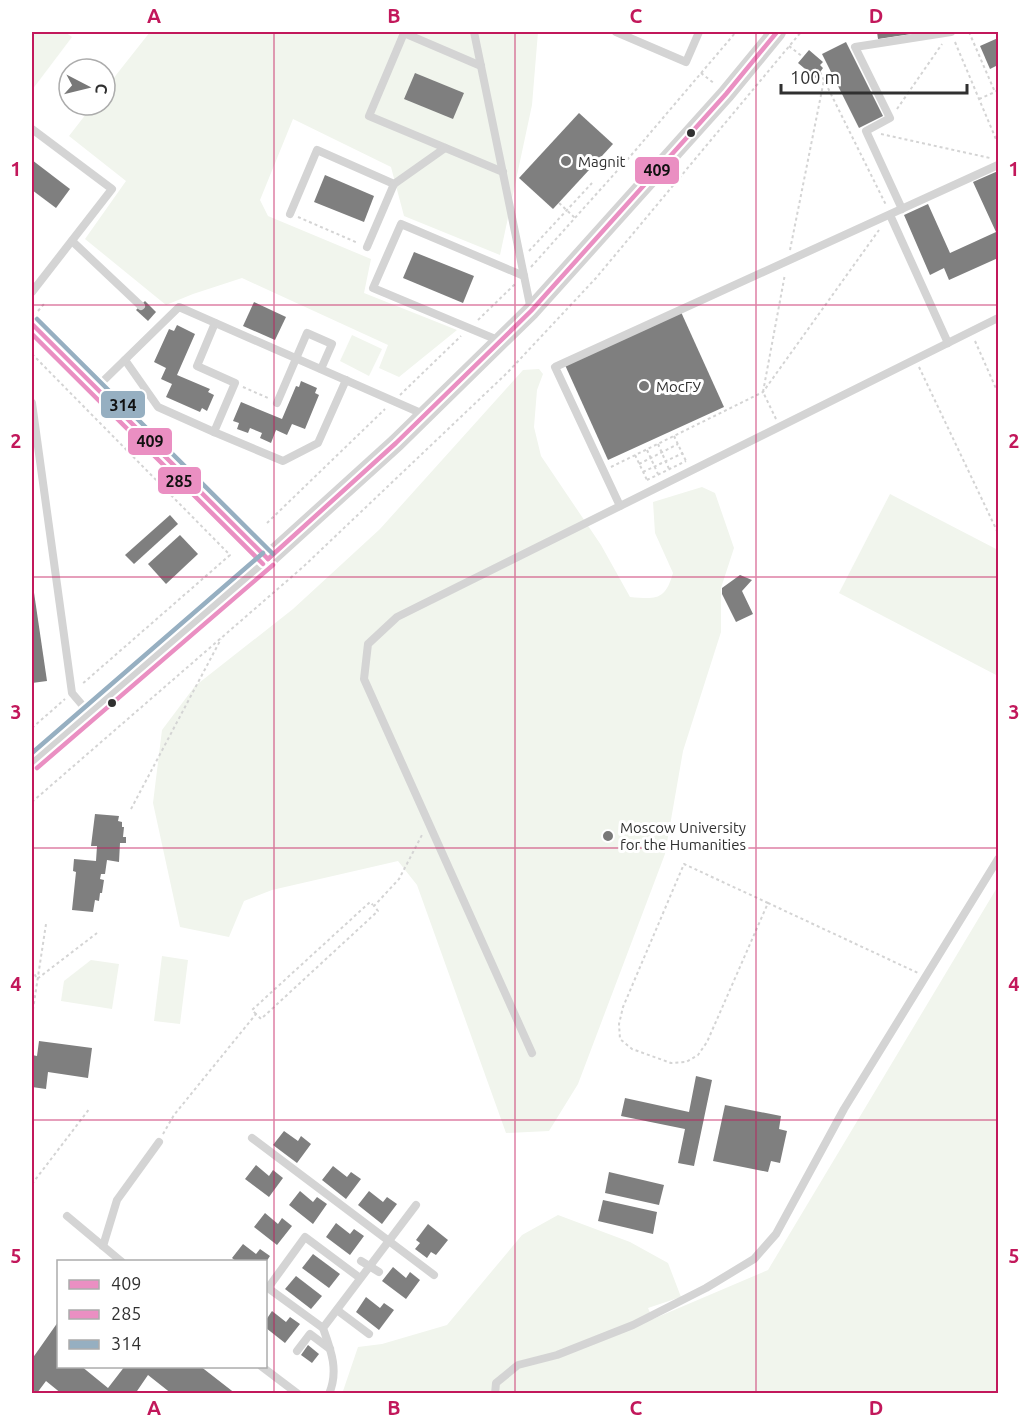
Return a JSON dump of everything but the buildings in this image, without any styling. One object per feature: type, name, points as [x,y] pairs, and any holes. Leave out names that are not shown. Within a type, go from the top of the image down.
[{"type":"street","points":[[32,762],[268,559],[425,415],[531,311],[726,94],[777,32]]},
{"type":"street","points":[[32,324],[268,559]]},
{"type":"lane","points":[[474,32],[531,311]]},
{"type":"lane","points":[[616,32],[686,62],[699,32]]},
{"type":"lane","points":[[902,209],[866,131],[890,118],[855,47],[951,32]]},
{"type":"lane","points":[[481,66],[404,33],[369,116],[503,172]]},
{"type":"lane","points":[[32,129],[112,189],[32,292]]},
{"type":"lane","points":[[367,247],[394,184],[445,148]]},
{"type":"lane","points":[[290,214],[317,150],[394,184]]},
{"type":"lane","points":[[620,506],[555,367],[999,165]]},
{"type":"lane","points":[[890,215],[948,343]]},
{"type":"lane","points":[[500,341],[373,288],[401,224],[524,276]]},
{"type":"lane","points":[[72,241],[141,306]]},
{"type":"lane","points":[[96,388],[179,307],[425,415]]},
{"type":"lane","points":[[532,1053],[364,679],[368,644],[397,617],[999,318]]},
{"type":"lane","points":[[214,432],[235,383],[197,366],[215,323]]},
{"type":"lane","points":[[277,403],[307,333],[332,344],[321,369]]},
{"type":"lane","points":[[125,360],[158,407],[283,461],[318,443],[346,380]]},
{"type":"lane","points":[[32,403],[72,693],[89,713]]},
{"type":"lane","points":[[495,1394],[496,1383],[518,1365],[557,1356],[633,1325],[706,1288],[754,1259],[776,1234],[844,1108],[999,859]]},
{"type":"lane","points":[[252,1138],[434,1275]]},
{"type":"lane","points":[[103,1246],[117,1200],[159,1142]]},
{"type":"lane","points":[[323,1328],[416,1205]]},
{"type":"lane","points":[[67,1216],[120,1260]]},
{"type":"lane","points":[[329,1394],[334,1378],[331,1350],[323,1328],[268,1288],[305,1237],[360,1278]]},
{"type":"lane","points":[[361,1261],[379,1272]]},
{"type":"lane","points":[[337,1310],[369,1334]]},
{"type":"lane","points":[[297,1351],[310,1334],[331,1350]]},
{"type":"lane","points":[[264,1368],[298,1394]]},
{"type":"path","points":[[267,523],[524,276],[736,32]]},
{"type":"path","points":[[951,32],[999,144]]},
{"type":"path","points":[[890,118],[951,32]]},
{"type":"path","points":[[969,32],[994,92]]},
{"type":"path","points":[[789,46],[803,57]]},
{"type":"path","points":[[603,471],[763,392],[890,215],[820,72]]},
{"type":"path","points":[[979,99],[999,90]]},
{"type":"path","points":[[852,137],[866,131],[999,160]]},
{"type":"path","points":[[521,260],[592,183]]},
{"type":"path","points":[[559,203],[575,218]]},
{"type":"path","points":[[290,214],[367,247]]},
{"type":"path","points":[[970,332],[999,393]]},
{"type":"path","points":[[32,354],[230,555],[32,728]]},
{"type":"path","points":[[915,360],[999,532]]},
{"type":"path","points":[[235,383],[277,403]]},
{"type":"path","points":[[635,455],[647,480],[686,461],[674,436]]},
{"type":"path","points":[[658,444],[669,469]]},
{"type":"path","points":[[639,464],[678,444]]},
{"type":"path","points":[[647,450],[658,474]]},
{"type":"path","points":[[643,472],[682,453]]},
{"type":"path","points":[[131,809],[223,636]]},
{"type":"path","points":[[374,906],[399,879],[428,823]]},
{"type":"path","points":[[768,903],[707,1042],[698,1055],[686,1062],[671,1063],[632,1049],[620,1039],[618,1024],[623,1007],[684,864],[768,903],[926,977]]},
{"type":"path","points":[[370,902],[374,906],[378,911],[261,1019],[256,1014],[252,1010],[260,1002],[370,902]]},
{"type":"path","points":[[32,1016],[46,924]]},
{"type":"path","points":[[32,983],[97,933]]},
{"type":"path","points":[[32,969],[37,979]]},
{"type":"path","points":[[159,1142],[174,1115],[256,1014]]},
{"type":"path","points":[[32,1184],[90,1108]]},
{"type":"shaded area","points":[[32,32],[65,32],[72,37],[32,90]]},
{"type":"shaded area","points":[[150,32],[538,32],[532,105],[500,255],[404,216],[391,167],[293,119],[260,200],[268,216],[371,259],[364,293],[457,330],[399,377],[379,368],[388,345],[242,278],[166,305],[85,239],[126,181],[69,136],[84,117],[117,117],[117,74]]},
{"type":"shaded area","points":[[352,335],[382,349],[369,376],[340,361]]},
{"type":"shaded area","points":[[539,369],[543,374],[537,390],[534,427],[541,456],[601,545],[630,597],[653,598],[658,596],[667,589],[673,573],[655,533],[653,502],[702,487],[715,493],[734,548],[721,588],[721,632],[683,751],[665,854],[578,1084],[549,1131],[506,1133],[417,885],[398,861],[272,890],[244,901],[229,937],[180,927],[153,803],[162,730],[195,686],[293,609],[380,529],[523,370]]},
{"type":"shaded area","points":[[890,494],[998,550],[998,676],[839,593]]},
{"type":"shaded area","points":[[998,886],[998,1393],[342,1394],[358,1347],[382,1344],[447,1325],[522,1235],[558,1215],[630,1242],[668,1263],[681,1297],[648,1308],[653,1319],[768,1270]]},
{"type":"shaded area","points":[[162,956],[188,960],[180,1024],[154,1021]]},
{"type":"shaded area","points":[[91,960],[119,964],[112,1009],[61,1001],[64,981]]},
{"type":"transit line","name":"409","points":[[268,559],[396,443],[531,311],[726,94],[777,32]]},
{"type":"transit line","name":"314","points":[[37,319],[273,554]]},
{"type":"transit line","name":"409","points":[[32,324],[268,559]]},
{"type":"transit line","name":"285","points":[[32,334],[263,564]]},
{"type":"transit line","name":"314","points":[[32,753],[263,553]]},
{"type":"transit line","name":"285","points":[[37,768],[273,565]]},
{"type":"place","name":"Magnit","points":[[566,161]]},
{"type":"place","name":"МосГУ","points":[[644,386]]},
{"type":"place","name":"Moscow University for the Humanities","points":[[608,836]]}]
